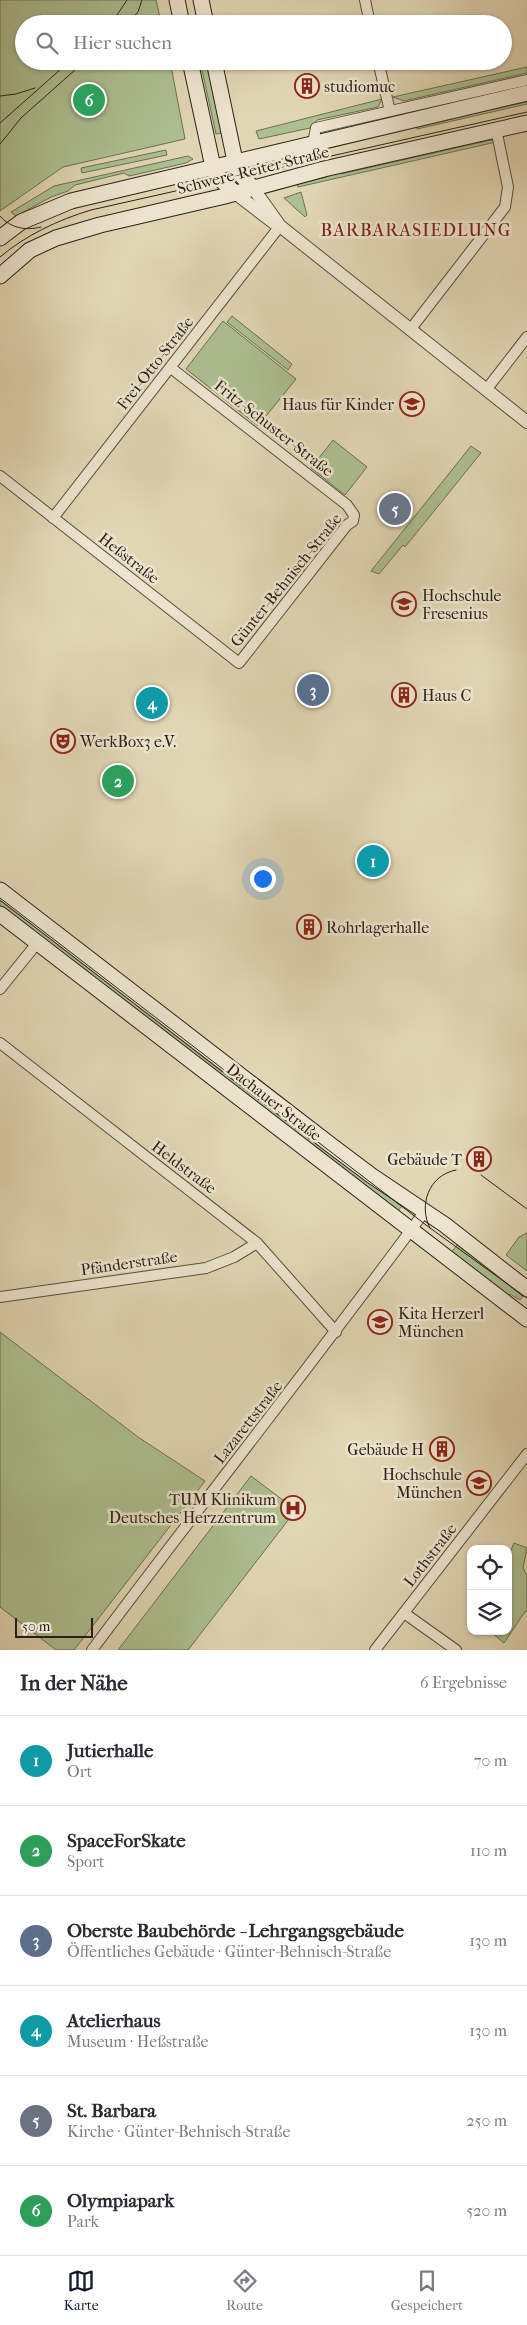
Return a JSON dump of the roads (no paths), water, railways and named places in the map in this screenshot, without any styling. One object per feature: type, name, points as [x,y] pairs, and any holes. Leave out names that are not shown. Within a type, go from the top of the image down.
[{"type":"main road","points":[[177,0],[180,15]]},
{"type":"main road","points":[[201,0],[204,15]]},
{"type":"main road","points":[[192,70],[212,167],[217,176],[235,193]]},
{"type":"main road","points":[[216,70],[240,174],[253,188]]},
{"type":"main road","name":"Schwere-Reiter-Straße","points":[[0,238],[21,222],[71,201],[527,93]]},
{"type":"main road","name":"Schwere-Reiter-Straße","points":[[0,276],[30,250],[56,238],[100,225],[527,123]]},
{"type":"main road","name":"Dachauer Straße","points":[[0,890],[372,1176],[425,1211],[527,1289]]},
{"type":"main road","name":"Dachauer Straße","points":[[0,914],[527,1319]]},
{"type":"street","points":[[365,0],[368,15]]},
{"type":"street","points":[[380,70],[390,111]]},
{"type":"street","name":"Schwere-Reiter-Straße","points":[[313,143],[316,128],[527,80]]},
{"type":"street","points":[[410,330],[505,207],[508,187],[496,129]]},
{"type":"street","points":[[253,188],[280,226],[527,422]]},
{"type":"street","points":[[235,193],[274,225],[280,226]]},
{"type":"street","name":"Frei-Otto-Straße","points":[[53,518],[280,226]]},
{"type":"street","points":[[486,390],[527,338]]},
{"type":"street","name":"Fritz-Schuster-Straße","points":[[171,368],[348,505],[354,515]]},
{"type":"street","name":"Heßstraße","points":[[0,476],[239,663]]},
{"type":"street","name":"Günter-Behnisch-Straße","points":[[239,663],[353,521],[354,515]]},
{"type":"street","points":[[0,989],[38,942]]},
{"type":"street","name":"Heldstraße","points":[[0,1043],[257,1243],[336,1332]]},
{"type":"street","name":"Lazarettstraße","points":[[92,1650],[183,1528],[336,1332],[425,1211]]},
{"type":"street","name":"Pfänderstraße","points":[[0,1297],[206,1268],[234,1257],[257,1243]]},
{"type":"street","name":"Lothstraße","points":[[375,1650],[527,1454]]},
{"type":"street","points":[[404,1612],[456,1650]]},
{"type":"tram line","points":[[117,15],[127,0]]},
{"type":"tram line","points":[[135,15],[142,0]]},
{"type":"tram line","points":[[0,123],[60,70]]},
{"type":"tram line","points":[[0,144],[21,118],[75,70]]},
{"type":"tram line","points":[[0,96],[16,94],[35,88]]},
{"type":"tram line","points":[[0,257],[43,229],[91,210],[527,112]]},
{"type":"tram line","points":[[0,216],[13,226],[19,228],[41,227]]},
{"type":"tram line","points":[[0,898],[430,1228],[527,1298]]},
{"type":"tram line","points":[[430,1228],[425,1210],[428,1192],[439,1178],[456,1170]]},
{"type":"tram line","points":[[481,1175],[527,1209]]},
{"type":"place","name":"studiomuc","points":[[307,86]]},
{"type":"place","name":"Olympiapark","points":[[89,100]]},
{"type":"place","name":"Haus für Kinder","points":[[412,404]]},
{"type":"place","name":"St. Barbara","points":[[395,509]]},
{"type":"place","name":"Hochschule Fresenius","points":[[404,604]]},
{"type":"place","name":"Oberste Baubehörde - Lehrgangsgebäude","points":[[313,690]]},
{"type":"place","name":"Haus C","points":[[404,695]]},
{"type":"place","name":"Atelierhaus","points":[[152,703]]},
{"type":"place","name":"WerkBox3 e.V.","points":[[63,741]]},
{"type":"place","name":"SpaceForSkate","points":[[118,781]]},
{"type":"place","name":"Jutierhalle","points":[[373,861]]},
{"type":"place","name":"Rohrlagerhalle","points":[[309,927]]},
{"type":"place","name":"Gebäude T","points":[[479,1159]]},
{"type":"place","name":"Kita Herzerl München","points":[[380,1322]]},
{"type":"place","name":"Gebäude H","points":[[442,1449]]},
{"type":"place","name":"Hochschule München","points":[[479,1483]]},
{"type":"place","name":"TUM Klinikum Deutsches Herzzentrum","points":[[293,1508]]},
{"type":"district","name":"BARBARASIEDLUNG","points":[[416,230]]}]
